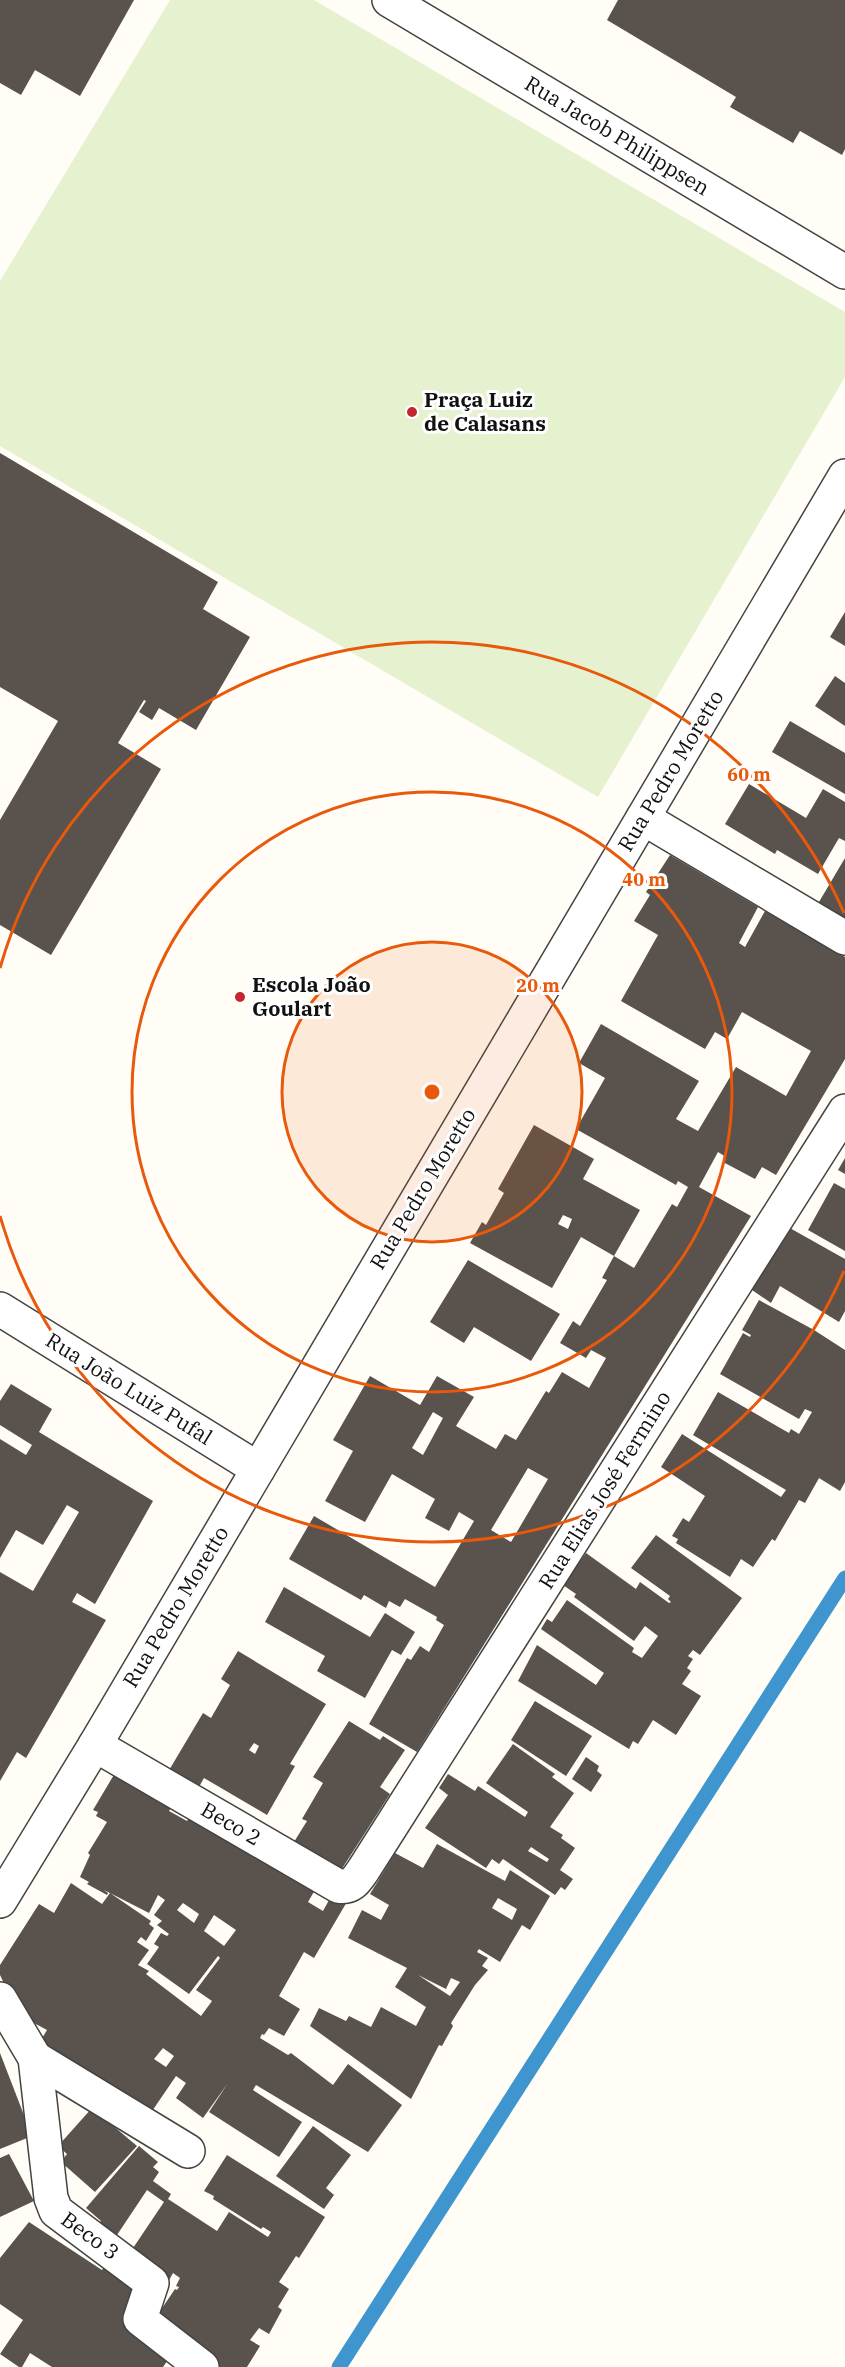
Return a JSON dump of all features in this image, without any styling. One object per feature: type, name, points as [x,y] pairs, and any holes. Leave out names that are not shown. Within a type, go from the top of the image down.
[{"type":"street","name":"Rua Jacob Philippsen","points":[[389,0],[845,272]]},
{"type":"street","name":"Rua Pedro Moretto","points":[[0,1900],[95,1745],[845,476]]},
{"type":"street","points":[[643,818],[845,938]]},
{"type":"street","name":"Rua Elias José Fermino","points":[[364,1869],[845,1111]]},
{"type":"street","name":"Rua João Luiz Pufal","points":[[0,1309],[258,1469]]},
{"type":"street","name":"Beco 2","points":[[95,1745],[338,1886],[345,1887],[352,1884],[364,1869]]},
{"type":"street","name":"Beco 3","points":[[0,1999],[35,2058],[51,2198],[56,2211],[152,2283],[140,2319],[202,2367]]},
{"type":"street","points":[[35,2058],[188,2151]]},
{"type":"green space","name":"Praça Luiz de Calasans","points":[[170,0],[314,0],[845,312],[845,377],[598,797],[0,446],[0,281]]},
{"type":"building","points":[[0,0],[134,0],[80,96],[35,70],[21,95],[0,83]]},
{"type":"building","points":[[618,0],[845,0],[845,149],[842,155],[800,131],[793,143],[730,107],[736,97],[607,20]]},
{"type":"building","points":[[0,453],[218,582],[203,609],[250,637],[196,730],[159,708],[152,720],[139,712],[146,701],[144,700],[118,743],[161,769],[51,955],[0,925],[0,820],[58,721],[0,687]]},
{"type":"building","points":[[845,612],[845,646],[830,637]]},
{"type":"building","points":[[835,676],[845,683],[845,726],[815,706]]},
{"type":"building","points":[[790,721],[845,753],[845,794],[772,752]]},
{"type":"building","points":[[749,784],[806,818],[823,789],[845,802],[845,841],[839,838],[818,874],[777,850],[775,854],[725,824]]},
{"type":"building","points":[[670,855],[758,907],[739,943],[745,947],[765,911],[845,957],[845,1059],[776,1175],[762,1167],[755,1179],[723,1162],[726,1157],[718,1152],[699,1187],[751,1216],[417,1752],[369,1724],[407,1658],[411,1660],[420,1646],[429,1652],[444,1625],[436,1620],[437,1617],[405,1599],[400,1607],[389,1601],[386,1608],[364,1595],[361,1600],[289,1559],[314,1516],[435,1587],[474,1521],[459,1512],[449,1531],[425,1518],[435,1499],[392,1474],[365,1522],[325,1501],[353,1451],[333,1440],[370,1376],[420,1405],[437,1376],[474,1397],[456,1426],[496,1449],[505,1434],[516,1440],[546,1391],[549,1393],[562,1372],[589,1388],[606,1358],[591,1350],[586,1358],[560,1343],[573,1321],[580,1326],[607,1280],[602,1278],[614,1256],[634,1268],[672,1204],[677,1207],[688,1187],[678,1181],[676,1185],[576,1129],[605,1078],[579,1063],[601,1024],[699,1081],[676,1119],[698,1131],[736,1067],[786,1096],[811,1051],[742,1012],[727,1039],[715,1032],[705,1049],[621,1001],[658,935],[634,921],[650,895],[646,892]],"holes":[[[433,1412],[443,1418],[423,1455],[412,1448]],[[528,1468],[548,1479],[511,1542],[491,1530]]]},
{"type":"building","points":[[845,858],[845,924],[816,907]]},
{"type":"building","points":[[534,1125],[594,1159],[583,1179],[640,1210],[614,1256],[581,1237],[552,1288],[470,1243],[482,1222],[486,1225],[504,1193],[498,1189]],"holes":[[[563,1215],[572,1219],[568,1229],[558,1224]]]},
{"type":"building","points":[[845,1158],[845,1174],[838,1170]]},
{"type":"building","points":[[834,1183],[845,1189],[845,1251],[808,1230]]},
{"type":"building","points":[[788,1227],[845,1259],[845,1311],[839,1322],[780,1286],[771,1303],[752,1290]]},
{"type":"building","points":[[468,1260],[560,1314],[531,1361],[474,1327],[464,1343],[430,1322]]},
{"type":"building","points":[[759,1300],[845,1350],[845,1482],[840,1491],[819,1478],[805,1503],[799,1500],[775,1541],[772,1539],[753,1567],[741,1559],[730,1577],[676,1543],[678,1539],[672,1536],[683,1518],[689,1522],[705,1496],[661,1467],[682,1434],[781,1497],[786,1490],[693,1435],[718,1392],[789,1433],[791,1429],[799,1434],[812,1412],[805,1409],[799,1419],[720,1374],[743,1333],[750,1337],[751,1335],[742,1330]]},
{"type":"building","points":[[11,1384],[52,1409],[39,1432],[153,1501],[95,1604],[77,1593],[72,1602],[106,1620],[26,1758],[17,1752],[0,1781],[0,1572],[33,1591],[79,1512],[67,1505],[43,1545],[16,1530],[0,1558],[0,1439],[26,1455],[32,1445],[0,1425],[0,1401]]},
{"type":"building","points":[[656,1535],[742,1598],[700,1655],[693,1650],[688,1656],[693,1659],[687,1668],[691,1671],[682,1684],[701,1696],[676,1735],[653,1720],[638,1744],[633,1741],[629,1749],[518,1681],[537,1645],[596,1685],[604,1673],[541,1629],[547,1619],[552,1622],[567,1600],[634,1648],[632,1652],[642,1658],[658,1636],[645,1626],[634,1641],[574,1597],[576,1594],[563,1585],[586,1553],[636,1589],[640,1582],[669,1603],[671,1602],[668,1599],[670,1596],[631,1568]]},
{"type":"building","points":[[284,1587],[370,1637],[385,1613],[415,1632],[401,1655],[392,1650],[365,1698],[317,1671],[325,1656],[265,1622]]},
{"type":"building","points":[[238,1651],[326,1704],[290,1764],[295,1766],[267,1815],[204,1778],[195,1794],[165,1777],[203,1713],[211,1718],[230,1685],[221,1679]],"holes":[[[254,1743],[259,1746],[255,1754],[249,1750]]]},
{"type":"building","points":[[535,1701],[592,1736],[566,1776],[511,1740]]},
{"type":"building","points":[[349,1721],[380,1740],[383,1736],[405,1750],[380,1787],[390,1794],[336,1878],[289,1850],[307,1821],[302,1819],[323,1783],[313,1777]]},
{"type":"building","points":[[513,1744],[555,1774],[552,1777],[574,1793],[550,1827],[563,1835],[561,1838],[575,1848],[560,1870],[573,1879],[565,1890],[561,1887],[555,1895],[503,1859],[499,1864],[492,1859],[486,1868],[425,1828],[448,1795],[439,1788],[448,1774],[475,1791],[478,1786],[525,1817],[528,1812],[486,1783]],"holes":[[[531,1847],[549,1859],[547,1862],[528,1851]]]},
{"type":"building","points":[[586,1757],[599,1766],[597,1771],[602,1775],[591,1792],[572,1779]]},
{"type":"building","points":[[118,1768],[176,1800],[169,1811],[187,1821],[193,1810],[319,1883],[308,1902],[323,1911],[334,1891],[348,1900],[314,1958],[304,1952],[279,1996],[300,2009],[284,2036],[269,2028],[260,2038],[288,2055],[291,2053],[333,2085],[348,2064],[402,2105],[368,2152],[256,2085],[253,2090],[302,2122],[279,2157],[209,2112],[228,2083],[203,2118],[176,2098],[186,2083],[176,2076],[148,2117],[38,2045],[47,2030],[19,2015],[0,1975],[0,1965],[39,1904],[54,1913],[71,1883],[102,1904],[110,1893],[104,1890],[108,1893],[107,1895],[87,1884],[89,1882],[80,1877],[90,1855],[88,1853],[107,1822],[96,1816],[98,1812],[93,1810]],"holes":[[[110,1893],[149,1913],[158,1895],[165,1900],[154,1915],[162,1921],[157,1925],[169,1934],[167,1936],[161,1933],[154,1944],[159,1947],[147,1964],[189,1994],[218,1956],[220,1958],[196,1990],[212,2001],[201,2016],[146,1974],[149,1971],[138,1965],[149,1950],[137,1942],[141,1937],[146,1941],[154,1928],[149,1924],[151,1921]],[[183,1903],[199,1914],[194,1923],[177,1910]],[[214,1915],[236,1930],[224,1946],[204,1931]],[[163,2048],[174,2056],[166,2067],[154,2059]]]},
{"type":"building","points":[[437,1844],[505,1881],[510,1870],[550,1896],[530,1930],[522,1925],[500,1962],[479,1949],[477,1952],[488,1958],[482,1966],[488,1970],[475,1985],[451,2023],[453,2026],[442,2046],[439,2045],[411,2099],[310,2026],[319,2008],[346,2021],[349,2016],[371,2027],[381,2007],[416,2026],[426,2007],[395,1987],[407,1968],[348,1938],[362,1910],[381,1920],[389,1905],[370,1894],[395,1853],[423,1868]],"holes":[[[498,1898],[517,1909],[512,1920],[492,1908]],[[418,1975],[446,1989],[451,1978],[460,1982],[450,1996]]]},
{"type":"building","points":[[0,2053],[32,2136],[0,2149]]},
{"type":"building","points":[[92,2108],[137,2146],[95,2192],[61,2162],[67,2154],[58,2146]]},
{"type":"building","points":[[313,2126],[351,2155],[326,2188],[334,2195],[324,2209],[276,2176]]},
{"type":"building","points":[[139,2146],[158,2162],[153,2167],[159,2172],[153,2181],[171,2194],[168,2199],[217,2231],[229,2212],[268,2237],[271,2232],[263,2227],[261,2229],[204,2191],[227,2155],[325,2217],[299,2258],[296,2256],[279,2282],[289,2289],[278,2307],[282,2310],[269,2334],[259,2328],[250,2340],[260,2346],[247,2367],[211,2367],[154,2320],[175,2289],[179,2287],[176,2286],[180,2278],[173,2273],[168,2282],[127,2257],[164,2202],[147,2190],[111,2244],[94,2229],[101,2221],[86,2208]]},
{"type":"building","points":[[9,2154],[34,2201],[0,2217],[0,2158]]},
{"type":"building","points":[[29,2222],[102,2270],[108,2261],[143,2283],[122,2317],[172,2354],[163,2367],[52,2367],[30,2353],[22,2367],[19,2367],[0,2354],[23,2320],[0,2304],[0,2258]]},
{"type":"waterway","points":[[339,2367],[845,1578]]},
{"type":"place","name":"Praça Luiz de Calasans","points":[[412,412]]},
{"type":"place","name":"Escola João Goulart","points":[[240,997]]}]
